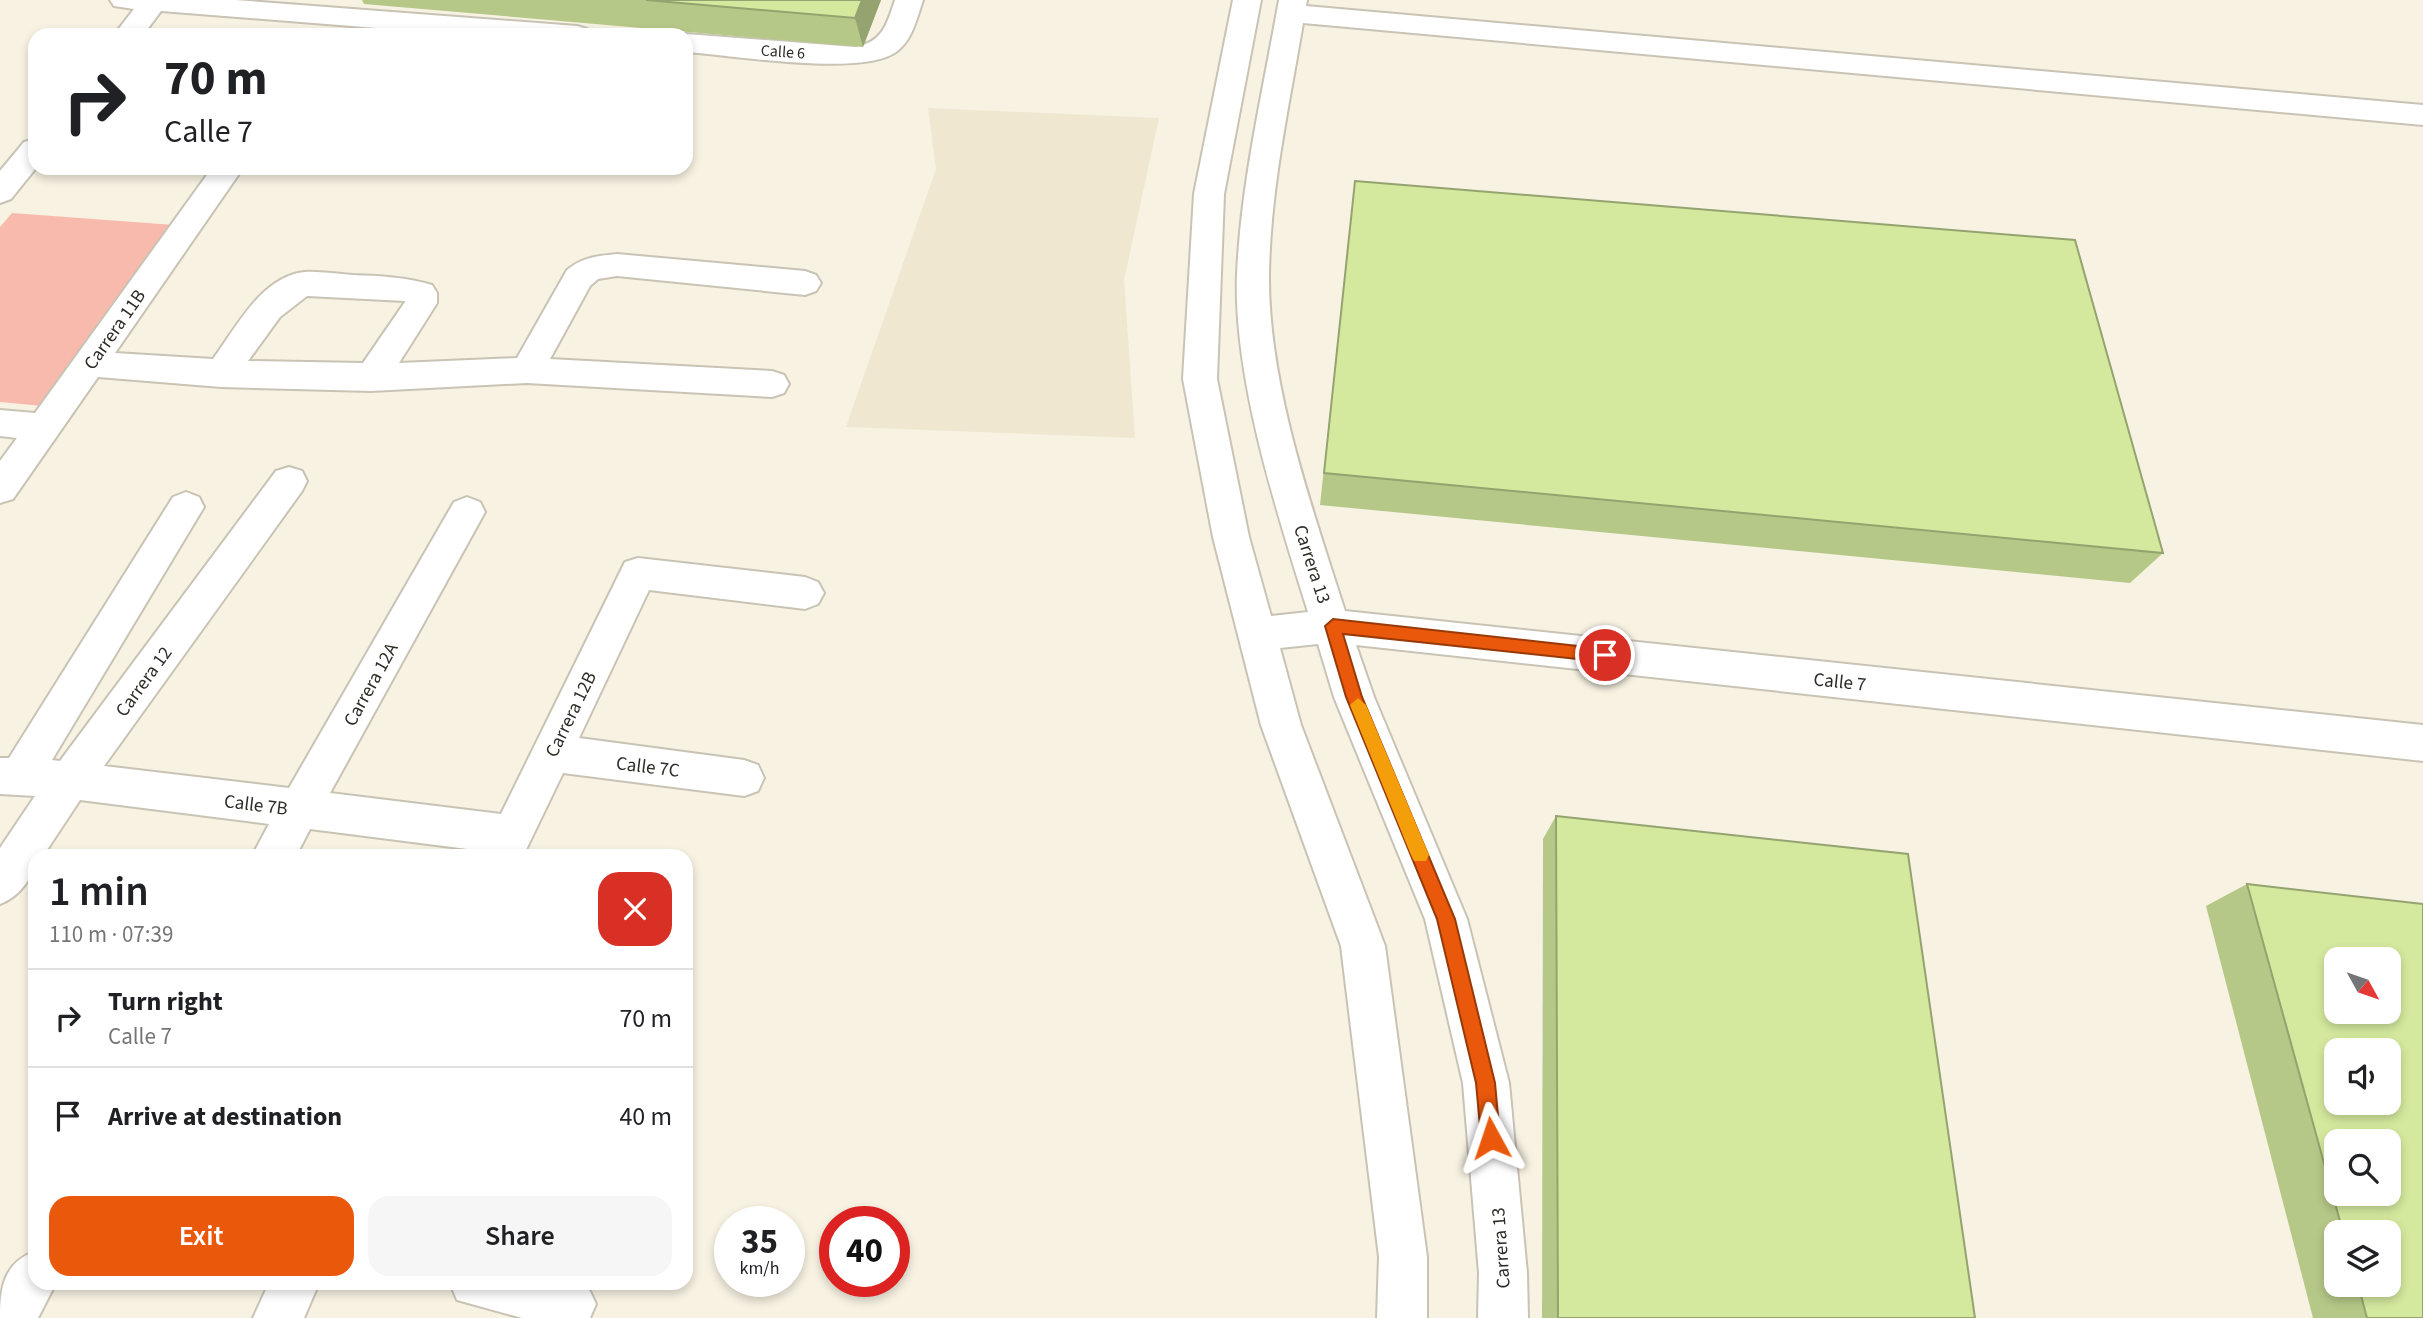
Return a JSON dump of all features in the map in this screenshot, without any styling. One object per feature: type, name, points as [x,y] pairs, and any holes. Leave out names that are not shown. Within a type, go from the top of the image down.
[{"type":"street","points":[[124,0],[329,26],[384,28]]},
{"type":"street","name":"Calle 6","points":[[693,44],[855,56],[879,53],[894,42],[909,0]]},
{"type":"street","points":[[1247,0],[1209,194],[1200,379],[1231,537],[1281,725],[1363,946],[1404,1257],[1402,1318]]},
{"type":"street","points":[[134,28],[154,2]]},
{"type":"street","points":[[1293,7],[2423,115]]},
{"type":"street","name":"Carrera 13","points":[[1293,7],[1261,184],[1253,276],[1260,369],[1302,534],[1354,697],[1449,931],[1486,1083],[1503,1273],[1503,1318]]},
{"type":"street","points":[[0,192],[28,158]]},
{"type":"street","name":"Carrera 11B","points":[[0,489],[223,175]]},
{"type":"street","points":[[527,370],[578,278],[590,268],[617,265],[805,283]]},
{"type":"street","points":[[221,374],[277,298],[289,288],[317,285],[406,289],[421,293],[421,303],[371,378]]},
{"type":"street","points":[[89,363],[221,374],[371,378],[438,377],[527,370],[772,384]]},
{"type":"street","points":[[0,423],[44,427]]},
{"type":"street","name":"Carrera 12","points":[[0,884],[70,780],[289,481]]},
{"type":"street","points":[[10,777],[186,507]]},
{"type":"street","name":"Carrera 12A","points":[[277,849],[467,512]]},
{"type":"street","name":"Carrera 12B","points":[[507,846],[638,573],[805,593]]},
{"type":"street","name":"Calle 7","points":[[1257,634],[1333,626],[2423,743]]},
{"type":"street","name":"Calle 7C","points":[[551,754],[744,778]]},
{"type":"street","name":"Calle 7B","points":[[10,777],[70,780],[299,810],[507,846]]},
{"type":"street","points":[[11,1318],[28,1288]]},
{"type":"street","points":[[278,1318],[292,1290]]},
{"type":"street","points":[[506,1290],[571,1304]]},
{"type":"shaded area","points":[[928,108],[1159,118],[1124,280],[1135,438],[846,427],[936,169]]},
{"type":"shaded area","points":[[12,213],[174,225],[43,406],[0,402],[0,227]]},
{"type":"building","points":[[646,0],[862,0],[855,18]]},
{"type":"building","points":[[1355,181],[2075,240],[2163,553],[1324,473]]},
{"type":"building","points":[[1556,816],[1908,854],[1975,1318],[1558,1318]]},
{"type":"building","points":[[2247,884],[2423,904],[2423,1318],[2367,1318],[2361,1297],[2401,1297],[2401,1220],[2340,1220],[2336,1206],[2401,1206],[2401,1129],[2324,1129],[2324,1163]]},
{"type":"slow traffic","points":[[1358,705],[1420,855]]},
{"type":"route","points":[[1491,1138],[1486,1083],[1446,919],[1354,697],[1333,626],[1605,655]]}]
